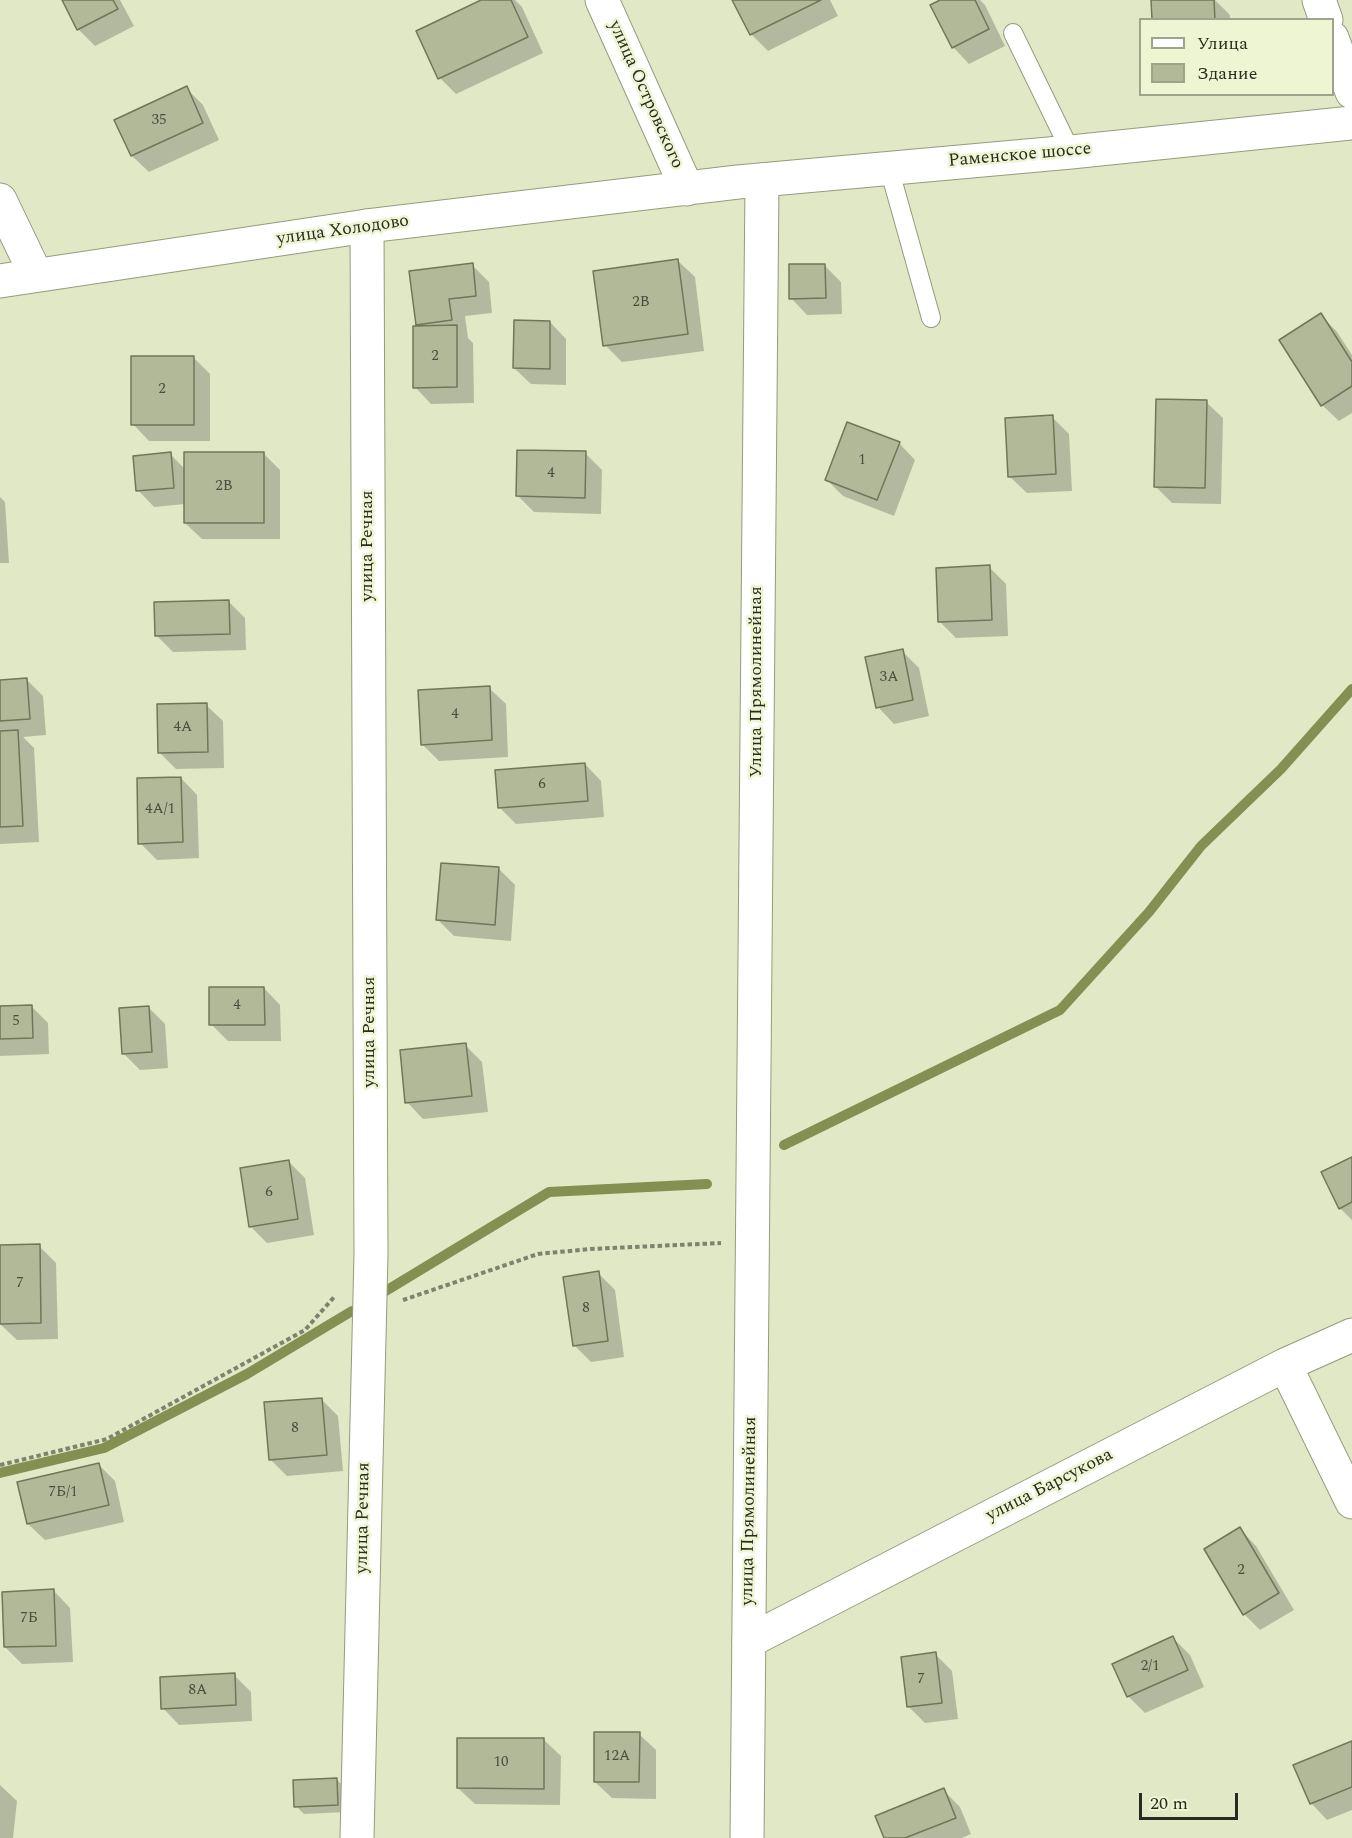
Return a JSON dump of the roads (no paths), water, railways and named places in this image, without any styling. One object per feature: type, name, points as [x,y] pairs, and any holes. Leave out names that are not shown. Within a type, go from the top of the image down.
[{"type":"street","name":"улица Островского","points":[[602,0],[687,189]]},
{"type":"street","points":[[1319,0],[1325,18]]},
{"type":"street","points":[[1334,43],[1352,92]]},
{"type":"street","name":"Раменское шоссе","points":[[687,189],[1352,123]]},
{"type":"street","name":"Улица Прямолинейная","points":[[753,1185],[762,180]]},
{"type":"street","name":"улица Холодово","points":[[0,281],[367,226],[687,189]]},
{"type":"street","points":[[0,200],[36,275]]},
{"type":"street","name":"улица Речная","points":[[357,1838],[371,1254],[367,226]]},
{"type":"street","name":"улица Прямолинейная","points":[[747,1838],[753,1185]]},
{"type":"street","name":"улица Барсукова","points":[[749,1641],[1286,1365],[1352,1335]]},
{"type":"street","points":[[1286,1365],[1352,1502]]},
{"type":"lane","points":[[1013,33],[1071,152]]},
{"type":"lane","points":[[889,168],[931,318]]},
{"type":"waterway","points":[[784,1145],[1060,1010],[1149,912],[1201,846],[1281,769],[1352,689]]},
{"type":"waterway","points":[[384,1292],[549,1192],[707,1184]]},
{"type":"waterway","points":[[0,1473],[104,1448],[247,1374],[352,1311]]}]
